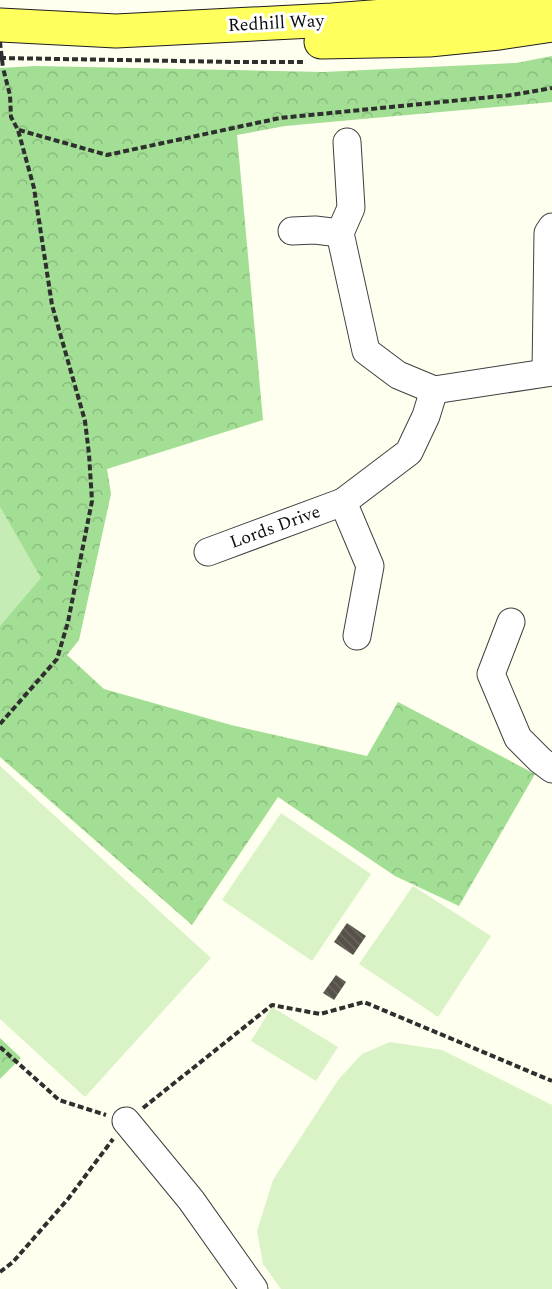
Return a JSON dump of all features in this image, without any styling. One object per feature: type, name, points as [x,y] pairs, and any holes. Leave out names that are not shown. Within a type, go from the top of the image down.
[{"type":"main road","name":"Redhill Way","points":[[0,25],[128,30],[541,8]]},
{"type":"main road","name":"Redhill Way","points":[[1,51],[106,45],[429,40],[499,33],[541,8]]},
{"type":"street","points":[[347,142],[351,208],[316,231],[366,351],[398,375],[435,390],[549,372],[548,233],[552,227]]},
{"type":"street","name":"Lords Drive","points":[[208,552],[343,502],[409,452],[435,390]]},
{"type":"street","name":"Lords Drive","points":[[343,502],[370,566],[357,636]]},
{"type":"street","points":[[510,622],[491,674],[518,738],[552,769]]},
{"type":"street","points":[[126,1121],[191,1200],[254,1289]]},
{"type":"path","points":[[0,724],[57,659],[69,621],[92,501],[85,421],[52,305],[34,188],[18,130],[11,117],[10,94],[1,51]]},
{"type":"path","points":[[0,58],[317,62]]},
{"type":"path","points":[[18,130],[107,155],[280,118],[512,95],[552,88]]},
{"type":"path","points":[[0,1272],[13,1262],[68,1199],[126,1121],[272,1005],[320,1014],[364,1002],[552,1081]]},
{"type":"path","points":[[0,1047],[58,1100],[126,1121]]},
{"type":"green space","points":[[552,56],[552,102],[285,126],[237,135],[263,420],[107,469],[111,494],[79,640],[67,655],[104,689],[231,725],[367,756],[398,702],[535,774],[459,906],[395,876],[278,797],[192,925],[0,757],[0,626],[41,578],[0,507],[0,68],[36,66],[323,72],[516,63]]},
{"type":"green space","points":[[0,507],[42,579],[0,626]]},
{"type":"green space","points":[[0,766],[211,958],[85,1097],[0,1019]]},
{"type":"green space","points":[[281,813],[371,874],[312,961],[222,900]]},
{"type":"green space","points":[[413,886],[491,936],[438,1017],[359,964]]},
{"type":"green space","points":[[272,1007],[338,1047],[316,1081],[251,1041]]},
{"type":"green space","points":[[0,1038],[21,1058],[0,1079]]},
{"type":"green space","points":[[390,1042],[442,1050],[552,1105],[552,1289],[281,1289],[263,1264],[257,1231],[273,1180],[338,1080],[362,1054]]},
{"type":"building","points":[[347,923],[366,936],[353,955],[334,942]]},
{"type":"building","points":[[336,975],[346,982],[334,1000],[323,993]]}]
